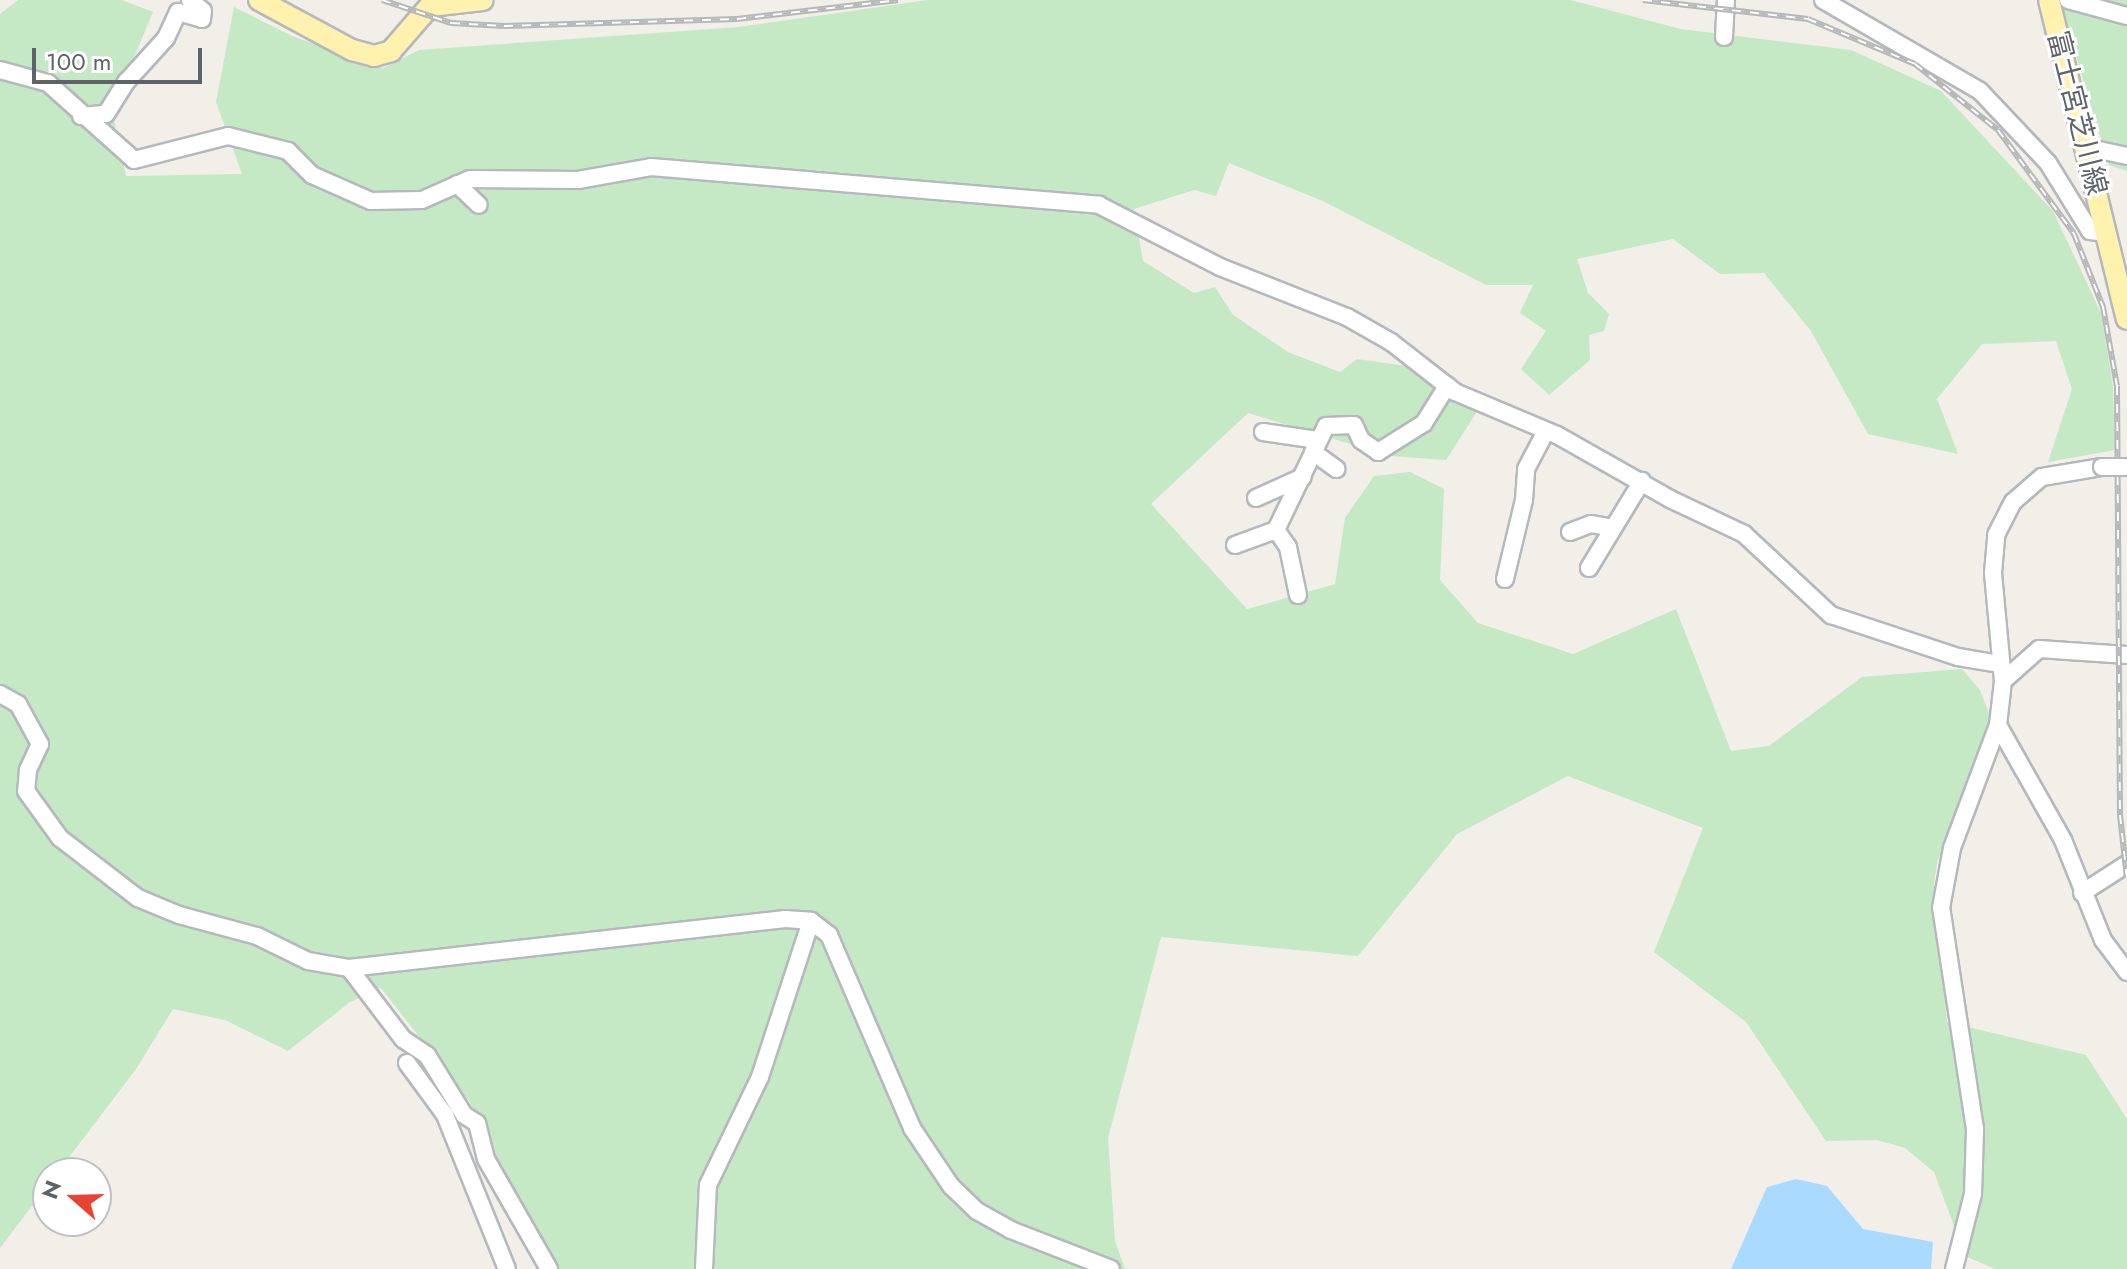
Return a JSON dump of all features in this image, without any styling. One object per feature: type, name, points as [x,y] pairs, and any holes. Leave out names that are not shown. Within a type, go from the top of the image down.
[{"type":"main road","points":[[259,0],[352,50],[374,56],[391,51],[430,6],[483,0]]},
{"type":"main road","name":"富士宮芝川線","points":[[2049,0],[2127,319]]},
{"type":"street","points":[[81,116],[106,114],[127,81],[166,38],[178,12],[202,19],[203,11],[190,0]]},
{"type":"street","points":[[1724,37],[1726,0]]},
{"type":"street","points":[[1823,0],[1980,91],[2048,163],[2090,231],[2106,233]]},
{"type":"street","points":[[2068,0],[2127,16]]},
{"type":"street","points":[[0,70],[48,83],[81,116],[134,160],[228,136],[288,151],[312,175],[371,201],[422,200],[470,179],[578,180],[651,167],[1091,203],[1220,267],[1347,317],[1391,342],[1447,386],[1546,431],[1744,534],[1831,615],[2002,672]]},
{"type":"street","points":[[2085,147],[2127,156]]},
{"type":"street","points":[[457,184],[479,205]]},
{"type":"street","points":[[1235,545],[1276,530],[1326,426],[1354,425],[1361,440],[1378,452],[1424,423],[1447,386]]},
{"type":"street","points":[[1505,579],[1523,509],[1526,469],[1546,431]]},
{"type":"street","points":[[1263,432],[1315,446],[1336,469]]},
{"type":"street","points":[[1954,1269],[1973,1194],[1975,1129],[1941,908],[1952,848],[1998,725],[2002,672],[1993,573],[1996,535],[2013,502],[2042,477],[2102,467],[2127,467]]},
{"type":"street","points":[[1256,498],[1303,477]]},
{"type":"street","points":[[1589,568],[1642,481]]},
{"type":"street","points":[[1570,532],[1591,524],[1613,528]]},
{"type":"street","points":[[1276,530],[1288,547],[1298,595]]},
{"type":"street","points":[[2002,672],[2039,649],[2127,655]]},
{"type":"street","points":[[0,694],[18,704],[40,744],[28,770],[26,791],[60,838],[138,898],[179,915],[257,936],[308,961],[349,968],[785,919],[811,921],[829,935],[912,1128],[951,1186],[977,1211],[1011,1230],[1111,1269]]},
{"type":"street","points":[[1998,725],[2063,840],[2103,940],[2127,972]]},
{"type":"street","points":[[2082,893],[2127,864]]},
{"type":"street","points":[[704,1269],[708,1185],[760,1077],[811,921]]},
{"type":"street","points":[[349,968],[403,1039],[427,1055],[464,1115],[477,1123],[486,1159],[549,1269]]},
{"type":"street","points":[[407,1063],[445,1115],[507,1269]]},
{"type":"green space","points":[[18,0],[122,0],[153,12],[112,110],[126,176],[242,174],[216,102],[234,7],[292,36],[383,68],[419,50],[739,27],[928,0],[1570,0],[1681,29],[1851,50],[1941,91],[2053,211],[2101,313],[2113,387],[2115,450],[2048,462],[2072,389],[2056,341],[1982,344],[1937,399],[1958,454],[1868,434],[1811,331],[1764,273],[1720,274],[1673,239],[1577,259],[1588,293],[1609,314],[1604,331],[1589,335],[1590,360],[1549,395],[1521,369],[1546,331],[1520,313],[1533,285],[1486,285],[1323,201],[1229,163],[1216,196],[1194,190],[1134,209],[1143,261],[1194,293],[1215,287],[1233,315],[1288,352],[1340,372],[1357,359],[1442,371],[1478,410],[1446,460],[1390,456],[1248,413],[1151,504],[1247,609],[1335,584],[1345,518],[1374,476],[1410,472],[1444,489],[1440,580],[1478,623],[1573,654],[1676,609],[1731,751],[1769,746],[1862,677],[1962,669],[1980,690],[1991,719],[1937,863],[1934,884],[1947,1022],[2086,1055],[2127,1119],[2127,1269],[1995,1269],[1965,1256],[1934,1172],[1905,1148],[1877,1140],[1826,1141],[1746,1022],[1654,952],[1703,828],[1568,776],[1457,834],[1358,956],[1161,937],[1108,1138],[1115,1241],[1125,1269],[544,1269],[470,1102],[381,988],[350,1002],[288,1051],[225,1020],[173,1009],[136,1069],[69,1157],[32,1157],[32,1206],[0,1248],[0,14]]},
{"type":"green space","points":[[2059,0],[2127,0],[2127,171],[2109,165]]},
{"type":"water","points":[[1796,1179],[1827,1186],[1863,1229],[1933,1242],[1931,1269],[1731,1269],[1767,1187]]},
{"type":"railway","points":[[382,0],[451,23],[504,26],[737,19],[898,0]]},
{"type":"railway","points":[[1643,0],[1808,19],[1915,64],[1998,130],[2074,234],[2103,307],[2117,386],[2120,815],[2127,878]]}]
